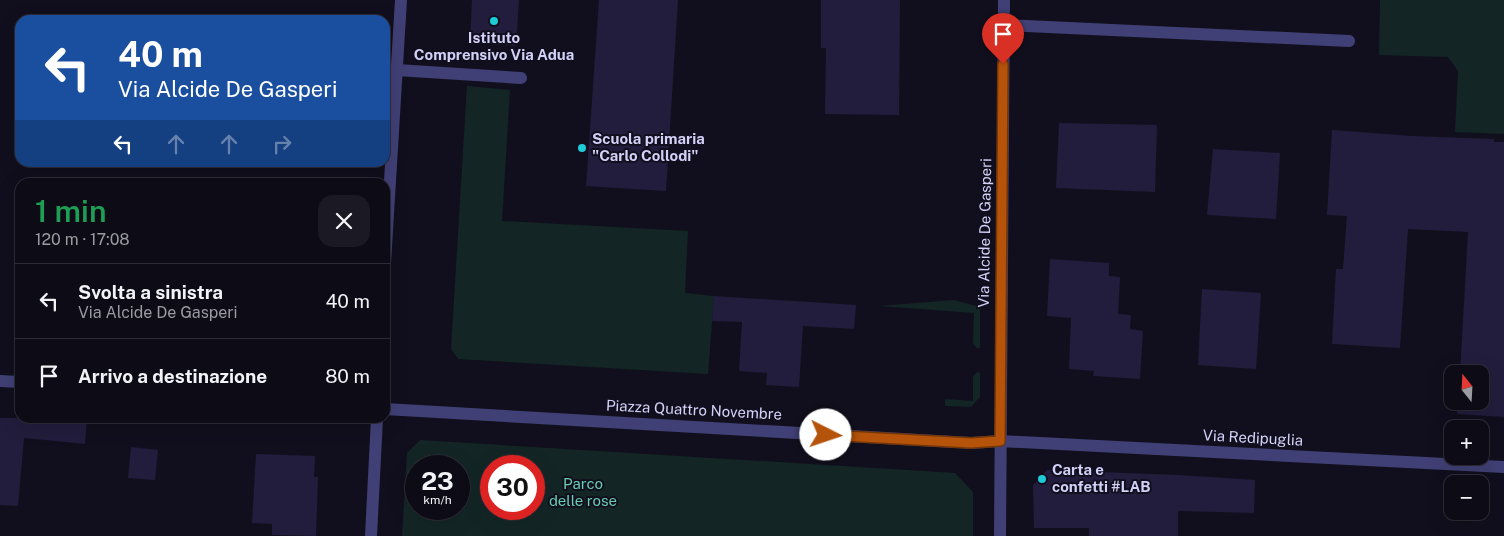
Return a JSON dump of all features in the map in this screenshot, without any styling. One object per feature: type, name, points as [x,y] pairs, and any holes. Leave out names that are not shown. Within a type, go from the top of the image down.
[{"type":"street","points":[[390,183],[401,0]]},
{"type":"street","name":"Via Alcide De Gasperi","points":[[1000,536],[1004,0]]},
{"type":"street","points":[[1004,25],[1349,41]]},
{"type":"street","points":[[397,70],[521,78]]},
{"type":"street","points":[[0,381],[15,382]]},
{"type":"street","name":"Piazza Quattro Novembre","points":[[390,409],[971,443],[1000,441]]},
{"type":"street","points":[[371,536],[377,423]]},
{"type":"street","name":"Via Redipuglia","points":[[1000,441],[1504,467]]},
{"type":"green space","points":[[1380,0],[1504,0],[1504,134],[1455,132],[1458,71],[1448,57],[1379,55]]},
{"type":"green space","points":[[467,86],[510,90],[502,221],[688,231],[685,293],[714,296],[708,374],[458,359],[451,349]]},
{"type":"green space","points":[[954,300],[980,307],[980,348],[973,344],[974,313],[880,306]]},
{"type":"green space","points":[[977,372],[980,373],[980,397],[971,407],[945,406],[945,399],[973,401],[973,377]]},
{"type":"green space","name":"Parco delle rose","points":[[420,440],[955,473],[973,492],[973,536],[402,536],[405,486],[405,520],[470,520],[470,455],[407,455]]},
{"type":"building","name":"Istituto Comprensivo Via Adua","points":[[472,0],[519,0],[516,46],[470,43]]},
{"type":"building","points":[[599,0],[678,0],[666,191],[586,186]]},
{"type":"building","points":[[821,0],[900,0],[899,115],[825,114],[826,48],[821,48]]},
{"type":"building","points":[[1059,123],[1157,125],[1155,192],[1056,188]]},
{"type":"building","points":[[1332,130],[1412,136],[1494,139],[1494,142],[1504,142],[1504,417],[1457,414],[1457,410],[1489,410],[1489,365],[1461,365],[1468,232],[1408,229],[1400,348],[1332,344],[1336,269],[1343,269],[1347,216],[1327,215]]},
{"type":"building","points":[[1213,149],[1280,153],[1276,219],[1207,215]]},
{"type":"building","points":[[1050,259],[1109,263],[1109,276],[1120,277],[1118,314],[1131,315],[1130,329],[1143,331],[1140,379],[1093,376],[1094,371],[1069,369],[1071,318],[1047,316]]},
{"type":"building","points":[[1202,289],[1261,293],[1256,369],[1198,365]]},
{"type":"building","points":[[714,296],[856,305],[854,329],[803,326],[799,387],[766,385],[767,373],[739,371],[742,322],[712,321]]},
{"type":"building","points":[[0,418],[15,418],[15,423],[87,423],[85,444],[24,438],[18,506],[0,505]]},
{"type":"building","points":[[131,447],[158,450],[155,480],[128,478]]},
{"type":"building","points":[[256,454],[315,456],[314,477],[318,477],[316,536],[272,535],[272,524],[252,523]]},
{"type":"building","points":[[1047,470],[1255,480],[1254,513],[1178,511],[1178,536],[1089,536],[1089,528],[1034,528],[1033,485]]},
{"type":"place","name":"Istituto Comprensivo Via Adua","points":[[494,21]]},
{"type":"place","name":"Scuola primaria \"Carlo Collodi\"","points":[[582,148]]},
{"type":"place","name":"Carta e confetti #LAB","points":[[1042,479]]},
{"type":"route","points":[[826,435],[971,443],[1000,441],[1003,64]]}]
